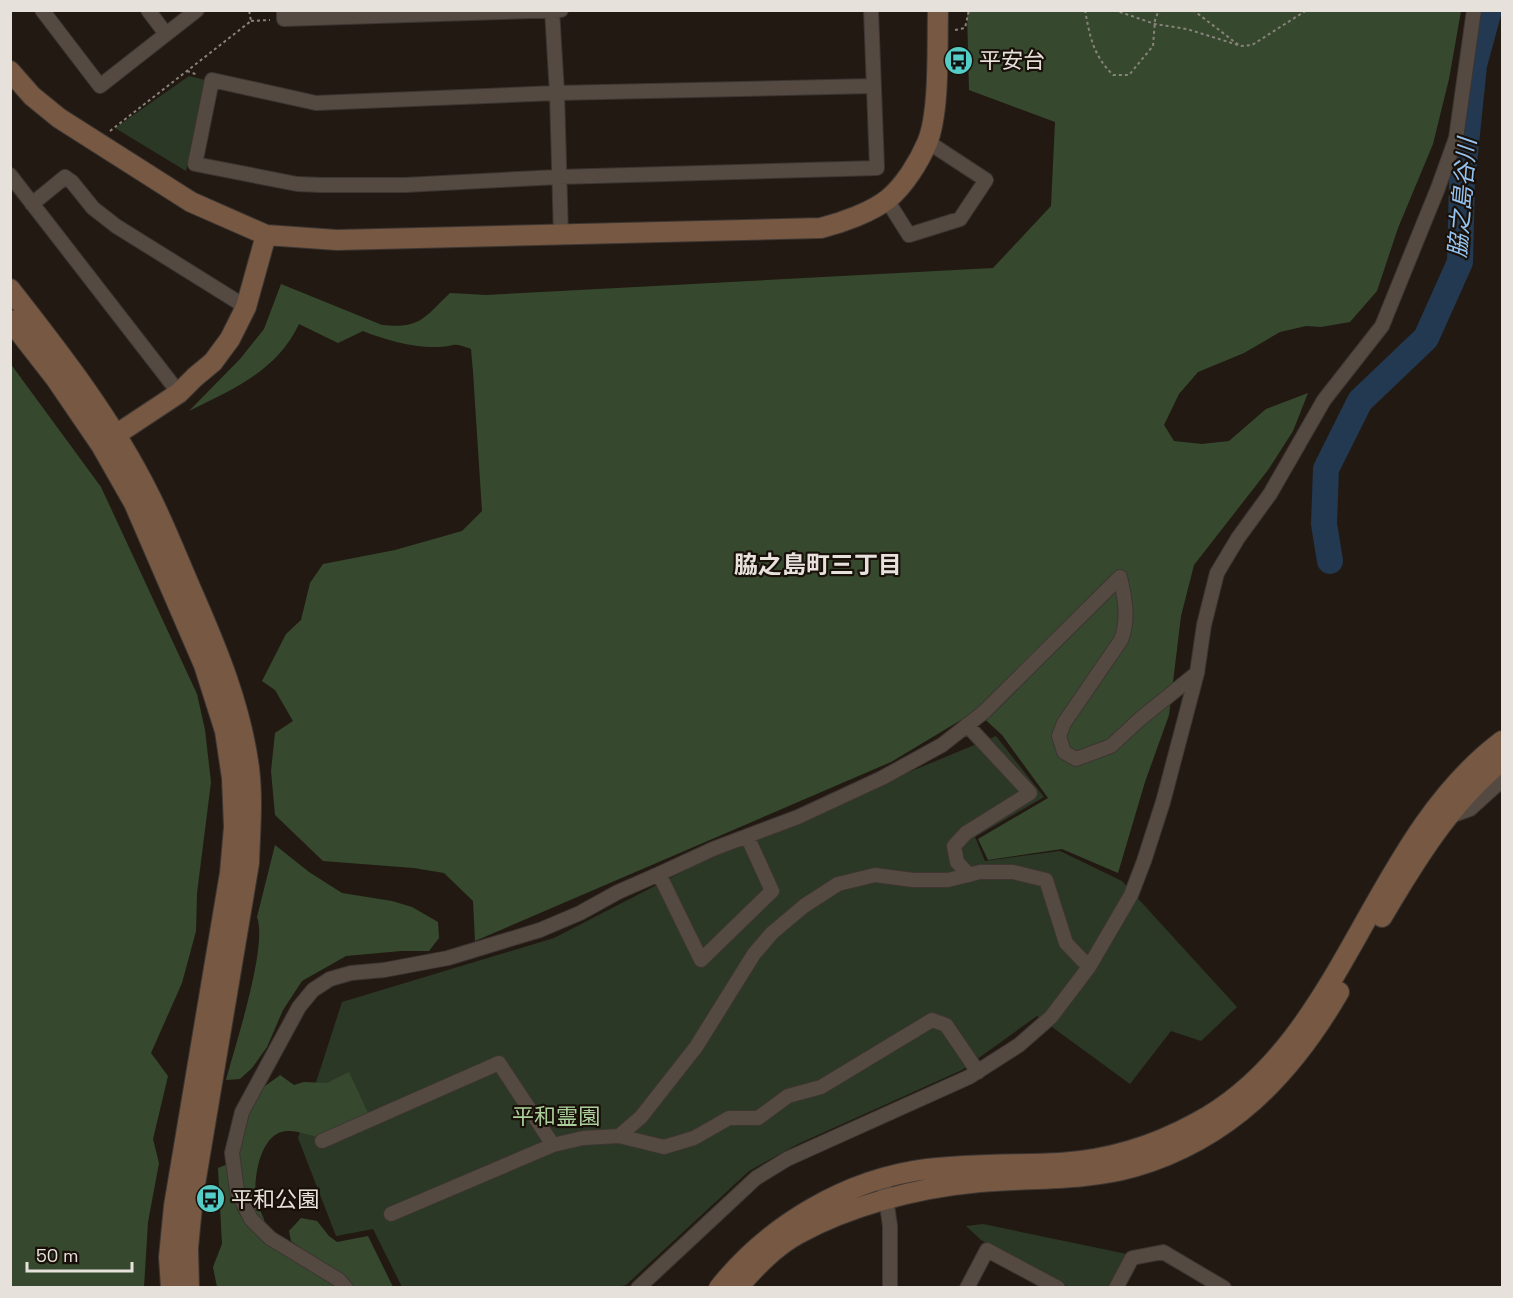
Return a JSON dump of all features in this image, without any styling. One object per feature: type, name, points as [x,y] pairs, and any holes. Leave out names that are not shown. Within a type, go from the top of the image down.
[{"type":"street","points":[[42,10],[100,86],[197,10]]},
{"type":"street","points":[[148,10],[166,34]]},
{"type":"street","points":[[284,15],[561,10]]},
{"type":"street","points":[[871,10],[877,168],[558,177],[405,185],[297,184],[195,164],[212,80],[316,103],[557,93],[873,86]]},
{"type":"street","points":[[10,71],[32,96],[59,118],[96,142],[191,202],[266,235],[337,240],[821,228],[836,224],[887,200],[912,170],[928,142],[934,107],[938,10]]},
{"type":"street","points":[[638,1287],[756,1178],[787,1159],[978,1072],[1019,1045],[1051,1017],[1089,967],[1131,895],[1144,861],[1163,802],[1197,673],[1204,625],[1217,573],[1238,538],[1270,494],[1324,400],[1382,326],[1456,138],[1474,10]]},
{"type":"street","points":[[552,11],[561,236]]},
{"type":"street","points":[[887,200],[909,235],[960,219],[986,180],[928,142]]},
{"type":"street","points":[[10,175],[179,393]]},
{"type":"street","points":[[32,204],[65,177],[72,182],[93,208],[116,226],[246,307]]},
{"type":"street","points":[[108,440],[179,393],[213,362],[230,339],[246,307],[266,235]]},
{"type":"street","points":[[10,289],[69,364],[108,440],[204,665],[225,731],[232,778],[234,827],[230,873],[174,1206],[169,1257],[171,1287]]},
{"type":"street","points":[[10,320],[108,440],[150,496],[232,690],[249,769],[251,817],[249,863],[193,1196],[188,1248],[189,1287]]},
{"type":"street","points":[[346,1287],[339,1280],[270,1238],[251,1219],[237,1191],[232,1153],[242,1112],[299,1006],[313,990],[330,979],[351,973],[384,970],[448,958],[540,930],[713,849],[798,817],[882,778],[942,745],[984,712],[1120,577],[1125,601],[1125,630],[1121,640],[1064,723],[1059,736],[1064,752],[1076,759],[1111,746],[1140,719],[1197,673]]},
{"type":"street","points":[[968,725],[1030,792],[966,834],[954,846],[957,862],[969,875]]},
{"type":"street","points":[[737,1287],[768,1256],[798,1234],[886,1199],[970,1183],[1062,1177],[1132,1167],[1166,1156],[1198,1140],[1233,1118],[1267,1090],[1298,1056],[1322,1022],[1479,752],[1503,730]]},
{"type":"street","points":[[719,1287],[734,1268],[767,1238],[798,1217],[844,1192],[883,1178],[925,1169],[1062,1163],[1131,1151],[1167,1139],[1233,1101],[1266,1071],[1295,1037],[1390,876],[1445,808],[1484,754],[1503,741]]},
{"type":"street","points":[[1445,808],[1503,761]]},
{"type":"street","points":[[1445,808],[1470,809],[1503,780]]},
{"type":"street","points":[[659,874],[701,960],[772,891],[747,836]]},
{"type":"street","points":[[619,1136],[641,1117],[696,1047],[754,954],[772,933],[804,906],[838,884],[875,874],[913,880],[948,880],[980,872],[1013,872],[1046,880],[1066,943],[1089,967]]},
{"type":"street","points":[[390,1214],[553,1145],[583,1138],[619,1136],[664,1147],[694,1138],[729,1118],[759,1118],[788,1096],[821,1087],[932,1020],[946,1025],[978,1072]]},
{"type":"street","points":[[322,1141],[499,1063],[553,1145]]},
{"type":"street","points":[[883,1178],[891,1226],[890,1287]]},
{"type":"street","points":[[967,1287],[987,1250],[1058,1287]]},
{"type":"street","points":[[1116,1287],[1132,1258],[1163,1252],[1224,1287]]},
{"type":"path","points":[[249,10],[251,21]]},
{"type":"path","points":[[938,33],[965,28],[969,10]]},
{"type":"path","points":[[1085,10],[1094,51],[1113,75],[1129,75],[1153,46],[1159,10]]},
{"type":"path","points":[[1114,10],[1155,24],[1187,30],[1240,46],[1252,45],[1307,10]]},
{"type":"path","points":[[1193,10],[1240,46]]},
{"type":"path","points":[[96,142],[251,21],[284,15]]},
{"type":"green space","points":[[967,11],[1461,11],[1449,79],[1433,144],[1398,228],[1377,291],[1350,322],[1321,327],[1306,326],[1280,332],[1244,353],[1198,372],[1179,394],[1164,425],[1174,441],[1202,444],[1229,441],[1266,409],[1308,393],[1293,431],[1268,470],[1194,565],[1181,616],[1169,715],[1145,782],[1118,873],[1062,849],[988,860],[978,839],[1048,798],[1002,735],[976,711],[891,762],[475,941],[473,901],[444,873],[414,868],[323,861],[275,815],[271,771],[275,733],[293,721],[275,690],[262,681],[286,634],[301,620],[310,583],[323,564],[395,550],[462,531],[482,511],[473,372],[471,349],[464,347],[410,345],[363,331],[338,343],[299,324],[279,354],[266,366],[237,386],[189,411],[240,359],[264,329],[281,284],[382,325],[395,326],[421,320],[450,293],[486,295],[993,268],[1051,206],[1055,122],[969,90]]},
{"type":"green space","points":[[189,76],[205,80],[186,171],[115,128]]},
{"type":"green space","points":[[10,363],[101,487],[197,694],[205,730],[211,782],[197,893],[196,931],[182,983],[151,1053],[168,1076],[153,1139],[159,1163],[148,1222],[144,1287],[13,1288],[11,1286]]},
{"type":"green space","name":"平和霊園","points":[[996,736],[1044,797],[975,837],[985,861],[1060,851],[1122,881],[1237,1007],[1201,1041],[1171,1031],[1130,1084],[1037,1016],[962,1070],[798,1144],[749,1171],[626,1285],[617,1287],[402,1287],[373,1229],[336,1236],[298,1138],[342,1002],[554,938],[738,843]]},
{"type":"green space","points":[[275,845],[309,872],[342,893],[392,901],[412,907],[438,922],[439,938],[429,951],[346,956],[302,981],[283,1010],[267,1047],[252,1068],[240,1079],[226,1080],[254,972],[258,950],[257,917]]},
{"type":"green space","points":[[349,1072],[369,1115],[323,1137],[287,1131],[278,1133],[270,1139],[260,1158],[255,1191],[265,1226],[247,1206],[237,1181],[238,1141],[251,1102],[263,1088],[280,1075],[294,1085],[304,1082],[327,1083]]},
{"type":"green space","points":[[228,1164],[235,1204],[244,1220],[282,1253],[338,1287],[217,1287],[213,1267],[222,1244],[218,1168]]},
{"type":"green space","points":[[301,1218],[317,1221],[337,1242],[368,1236],[393,1287],[353,1287],[291,1241],[289,1231]]},
{"type":"green space","points":[[983,1224],[1127,1254],[1109,1287],[1069,1287],[981,1240],[966,1226]]},
{"type":"waterway","name":"脇之島谷川","points":[[1330,561],[1324,524],[1326,469],[1360,401],[1426,338],[1460,262],[1462,183],[1474,65],[1489,10]]},
{"type":"place","name":"平安台","points":[[958,60]]},
{"type":"place","name":"平和公園","points":[[210,1199]]},
{"type":"district","name":"脇之島町三丁目","points":[[818,564]]}]
